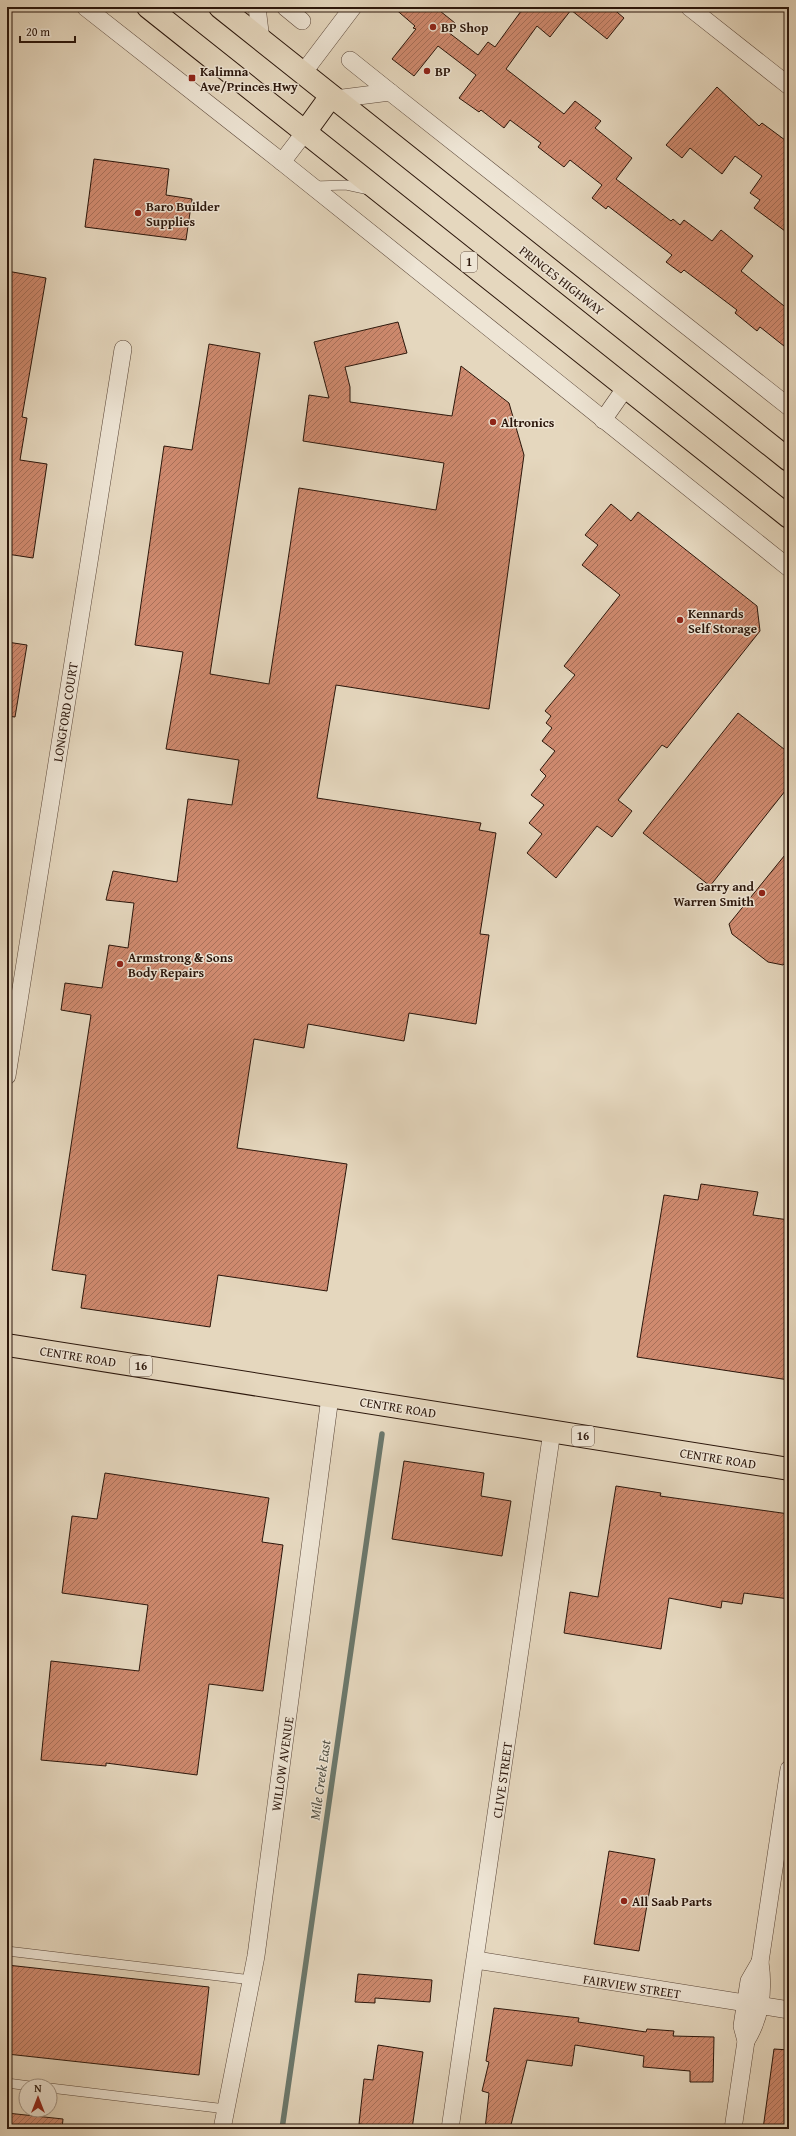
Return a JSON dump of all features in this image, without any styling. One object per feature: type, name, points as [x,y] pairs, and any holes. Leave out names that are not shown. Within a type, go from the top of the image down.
[{"type":"main road","name":"1","points":[[148,7],[789,517]]},
{"type":"main road","name":"PRINCES HIGHWAY","points":[[220,7],[789,460]]},
{"type":"main road","points":[[305,132],[333,98]]},
{"type":"main road","name":"CENTRE ROAD","points":[[7,1345],[789,1469]]},
{"type":"street","points":[[85,7],[282,162],[789,568]]},
{"type":"street","points":[[257,7],[261,40]]},
{"type":"street","points":[[285,7],[302,20]]},
{"type":"street","points":[[303,73],[353,7]]},
{"type":"street","points":[[688,7],[789,86]]},
{"type":"street","points":[[350,60],[789,407]]},
{"type":"street","points":[[333,98],[390,92]]},
{"type":"street","points":[[282,162],[305,132]]},
{"type":"street","name":"LONGFORD COURT","points":[[7,1076],[123,349]]},
{"type":"street","points":[[603,420],[626,387]]},
{"type":"street","name":"WILLOW AVENUE","points":[[222,2129],[252,1980],[330,1397]]},
{"type":"street","name":"CLIVE STREET","points":[[450,2129],[476,1960],[552,1431]]},
{"type":"street","points":[[733,2129],[746,2041],[742,2026],[752,2005],[749,1981],[760,1962],[789,1769]]},
{"type":"street","name":"FAIRVIEW STREET","points":[[476,1960],[789,2010]]},
{"type":"lane","points":[[312,186],[346,185],[385,195]]},
{"type":"lane","points":[[7,1951],[252,1980]]},
{"type":"lane","points":[[7,2083],[18,2084]]},
{"type":"lane","points":[[58,2089],[226,2109]]},
{"type":"building","points":[[393,7],[435,7],[455,23],[448,32],[478,55],[488,42],[495,47],[524,7],[611,7],[624,18],[607,39],[571,10],[550,37],[537,26],[506,69],[564,114],[575,101],[601,121],[595,128],[632,158],[616,179],[671,221],[673,219],[680,225],[684,220],[712,241],[721,230],[753,256],[741,271],[789,310],[789,350],[760,327],[757,331],[735,313],[737,310],[684,270],[681,273],[666,262],[672,255],[608,206],[606,209],[592,198],[602,185],[570,160],[564,167],[538,147],[541,143],[510,120],[504,128],[481,110],[479,112],[459,98],[476,75],[438,46],[414,76],[392,59],[416,29],[413,28],[415,26]]},
{"type":"building","points":[[717,87],[759,126],[762,123],[789,143],[789,234],[754,208],[760,200],[750,193],[762,176],[735,156],[722,174],[690,148],[682,158],[666,145]]},
{"type":"building","name":"Baro Builder Supplies","points":[[94,159],[169,169],[166,195],[192,199],[186,240],[85,227]]},
{"type":"building","points":[[7,271],[46,278],[22,417],[27,418],[20,460],[47,464],[33,558],[7,554]]},
{"type":"building","points":[[398,322],[407,353],[345,367],[350,387],[350,402],[452,416],[461,366],[509,403],[524,455],[489,709],[336,685],[317,798],[481,823],[479,830],[496,833],[480,934],[489,935],[476,1024],[409,1013],[404,1041],[308,1024],[304,1048],[254,1039],[237,1148],[347,1164],[327,1291],[218,1275],[210,1327],[81,1308],[86,1275],[52,1270],[91,1015],[61,1010],[65,983],[102,988],[109,945],[128,948],[134,903],[106,900],[113,871],[177,882],[188,799],[232,805],[239,760],[166,749],[183,652],[135,645],[164,446],[192,450],[209,344],[260,353],[210,674],[269,684],[299,488],[436,510],[444,463],[303,441],[309,395],[329,398],[314,342]]},
{"type":"building","name":"Kennards Self Storage","points":[[611,504],[631,521],[638,512],[757,606],[760,631],[667,748],[662,745],[618,800],[632,811],[612,837],[597,826],[556,878],[527,853],[542,834],[529,823],[544,805],[531,795],[546,776],[540,770],[555,751],[542,741],[552,728],[546,723],[551,716],[545,711],[575,675],[564,666],[620,595],[582,565],[598,545],[585,535]]},
{"type":"building","points":[[7,642],[27,645],[15,717],[7,716]]},
{"type":"building","points":[[738,713],[789,753],[789,786],[710,886],[643,833]]},
{"type":"building","points":[[789,850],[789,958],[783,965],[768,962],[732,934],[729,924]]},
{"type":"building","points":[[701,1184],[758,1192],[753,1215],[789,1220],[787,1237],[789,1237],[789,1380],[637,1357],[664,1195],[698,1200]]},
{"type":"building","points":[[404,1461],[484,1473],[481,1496],[511,1501],[502,1556],[392,1539]]},
{"type":"building","points":[[105,1473],[269,1498],[262,1542],[283,1545],[263,1691],[209,1684],[197,1775],[106,1763],[106,1766],[41,1760],[51,1661],[139,1671],[148,1605],[62,1593],[72,1516],[97,1519]]},
{"type":"building","points":[[616,1486],[661,1493],[660,1496],[789,1514],[789,1599],[744,1593],[742,1604],[722,1601],[721,1608],[669,1598],[661,1649],[564,1633],[570,1592],[598,1597]]},
{"type":"building","name":"All Saab Parts","points":[[609,1851],[655,1859],[639,1951],[594,1944]]},
{"type":"building","points":[[7,1965],[209,1987],[199,2075],[7,2054]]},
{"type":"building","points":[[358,1974],[432,1980],[430,2002],[375,1998],[375,2003],[355,2002]]},
{"type":"building","points":[[494,2008],[579,2018],[578,2022],[646,2032],[647,2029],[674,2031],[673,2036],[714,2037],[713,2082],[690,2082],[690,2071],[643,2067],[644,2056],[575,2045],[572,2066],[527,2060],[510,2129],[485,2129],[489,2093],[482,2091],[489,2062],[486,2061]]},
{"type":"building","points":[[378,2045],[423,2052],[412,2129],[359,2124],[364,2079],[373,2080]]},
{"type":"building","points":[[774,2049],[789,2050],[789,2112],[786,2129],[763,2129]]},
{"type":"building","points":[[7,2113],[18,2114],[18,2118],[63,2119],[62,2129],[7,2129]]},
{"type":"waterway","name":"Mile Creek East","points":[[282,2129],[382,1434]]},
{"type":"place","name":"BP Shop","points":[[433,27]]},
{"type":"place","name":"BP","points":[[427,71]]},
{"type":"place","name":"Kalimna Ave/Princes Hwy","points":[[192,78]]},
{"type":"place","name":"Baro Builder Supplies","points":[[138,213]]},
{"type":"place","name":"Altronics","points":[[493,422]]},
{"type":"place","name":"Kennards Self Storage","points":[[680,620]]},
{"type":"place","name":"Garry and Warren Smith","points":[[762,893]]},
{"type":"place","name":"Armstrong & Sons Body Repairs","points":[[120,964]]},
{"type":"place","name":"All Saab Parts","points":[[624,1901]]}]
